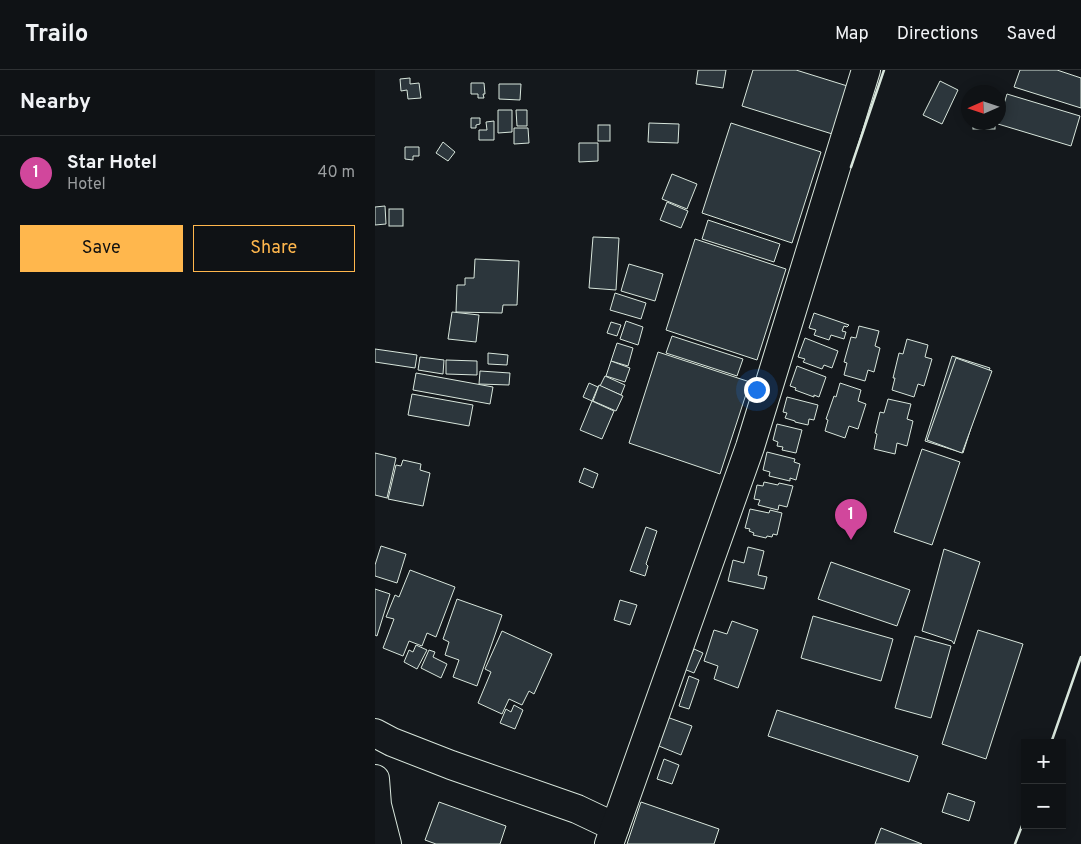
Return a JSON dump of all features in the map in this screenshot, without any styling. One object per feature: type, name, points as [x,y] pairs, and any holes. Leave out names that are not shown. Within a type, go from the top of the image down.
[{"type":"street","points":[[375,738],[375,733],[392,742],[451,765],[577,809],[612,835],[750,447],[866,70]]},
{"type":"street","points":[[375,779],[377,805],[387,844]]},
{"type":"building","points":[[698,70],[726,70],[723,88],[696,84]]},
{"type":"building","points":[[753,70],[796,70],[857,89],[842,137],[742,106]]},
{"type":"building","points":[[1020,70],[1057,70],[1081,78],[1081,108],[1014,87]]},
{"type":"building","points":[[410,78],[410,84],[419,83],[421,98],[408,99],[407,90],[401,91],[400,79]]},
{"type":"building","points":[[940,81],[958,90],[942,124],[923,115]]},
{"type":"building","points":[[471,83],[484,83],[484,98],[478,98],[478,94],[471,94]]},
{"type":"building","points":[[499,84],[521,84],[520,100],[499,99]]},
{"type":"building","points":[[1007,94],[1080,116],[1071,146],[1006,126]]},
{"type":"building","points":[[498,110],[512,110],[512,132],[498,133]]},
{"type":"building","points":[[516,110],[527,110],[527,126],[517,126]]},
{"type":"building","points":[[471,118],[480,118],[480,124],[476,125],[476,128],[471,128]]},
{"type":"building","points":[[494,121],[494,140],[479,140],[479,130],[487,130],[486,122]]},
{"type":"building","points":[[649,123],[679,124],[678,143],[648,142]]},
{"type":"building","points":[[731,123],[821,152],[792,243],[702,213]]},
{"type":"building","points":[[598,125],[610,125],[610,141],[598,141]]},
{"type":"building","points":[[514,128],[528,128],[529,143],[514,144]]},
{"type":"building","points":[[443,142],[455,152],[448,161],[436,153]]},
{"type":"building","points":[[579,143],[598,143],[598,161],[579,162]]},
{"type":"building","points":[[405,147],[419,147],[419,156],[413,156],[413,160],[405,159]]},
{"type":"building","points":[[672,174],[697,184],[687,209],[662,199]]},
{"type":"building","points":[[667,202],[688,211],[681,228],[660,220]]},
{"type":"building","points":[[385,206],[386,224],[375,225],[375,207]]},
{"type":"building","points":[[389,209],[403,209],[403,226],[389,226]]},
{"type":"building","points":[[708,220],[780,244],[774,262],[702,239]]},
{"type":"building","points":[[593,237],[619,238],[616,290],[589,288]]},
{"type":"building","points":[[695,239],[786,269],[757,360],[666,330]]},
{"type":"building","points":[[475,259],[519,261],[517,305],[503,305],[502,313],[456,312],[457,285],[465,285],[465,278],[474,278]]},
{"type":"building","points":[[629,264],[663,274],[655,301],[621,291]]},
{"type":"building","points":[[615,293],[646,303],[641,319],[610,310]]},
{"type":"building","points":[[452,312],[479,315],[476,342],[448,339]]},
{"type":"building","points":[[814,313],[849,325],[847,327],[844,326],[842,331],[846,332],[844,339],[831,335],[829,340],[814,335],[816,330],[809,328]]},
{"type":"building","points":[[626,321],[643,327],[638,345],[620,339]]},
{"type":"building","points":[[611,322],[621,325],[617,336],[607,333]]},
{"type":"building","points":[[859,326],[879,331],[875,346],[880,348],[874,372],[868,370],[865,381],[844,375],[847,363],[844,362],[851,337],[856,338]]},
{"type":"building","points":[[672,336],[743,359],[737,376],[666,353]]},
{"type":"building","points":[[805,338],[838,351],[832,368],[824,365],[822,369],[803,362],[805,359],[798,357]]},
{"type":"building","points":[[907,339],[928,345],[925,357],[932,359],[924,386],[918,384],[914,397],[892,390],[899,353],[903,354]]},
{"type":"building","points":[[617,343],[633,348],[628,366],[611,361]]},
{"type":"building","points":[[375,349],[417,355],[415,368],[375,362]]},
{"type":"building","points":[[658,352],[750,382],[720,474],[629,443]]},
{"type":"building","points":[[488,353],[508,355],[507,365],[488,364]]},
{"type":"building","points":[[952,356],[990,368],[963,453],[925,441]]},
{"type":"building","points":[[420,357],[444,360],[443,374],[418,370]]},
{"type":"building","points":[[956,358],[992,371],[962,453],[927,440]]},
{"type":"building","points":[[446,360],[477,361],[477,375],[446,374]]},
{"type":"building","points":[[611,361],[630,368],[625,382],[606,376]]},
{"type":"building","points":[[797,366],[826,377],[819,397],[795,390],[796,388],[790,386]]},
{"type":"building","points":[[480,371],[510,373],[509,385],[479,384]]},
{"type":"building","points":[[416,373],[493,387],[490,404],[413,390]]},
{"type":"building","points":[[605,376],[625,385],[621,395],[600,386]]},
{"type":"building","points":[[589,383],[598,387],[592,401],[583,397]]},
{"type":"building","points":[[840,383],[861,390],[858,401],[866,404],[858,429],[849,426],[845,438],[825,431],[828,420],[826,419]]},
{"type":"building","points":[[599,385],[623,396],[616,411],[593,401]]},
{"type":"building","points":[[412,394],[473,405],[469,426],[408,415]]},
{"type":"building","points":[[787,397],[818,405],[814,420],[809,419],[808,425],[785,418],[787,413],[783,412]]},
{"type":"building","points":[[888,399],[911,404],[907,419],[913,421],[907,446],[897,443],[895,454],[874,449],[877,434],[875,433],[880,412],[884,413]]},
{"type":"building","points":[[592,401],[614,411],[602,439],[580,430]]},
{"type":"building","points":[[777,424],[802,430],[796,453],[782,450],[783,447],[777,446],[778,442],[773,440]]},
{"type":"building","points":[[922,449],[960,462],[932,545],[894,532]]},
{"type":"building","points":[[767,452],[795,459],[794,462],[800,464],[796,480],[790,478],[790,481],[769,476],[770,472],[763,470]]},
{"type":"building","points":[[375,453],[396,458],[387,498],[375,495]]},
{"type":"building","points":[[403,460],[421,464],[420,470],[430,473],[423,506],[388,499],[396,465],[401,466]]},
{"type":"building","points":[[584,468],[598,474],[593,488],[579,482]]},
{"type":"building","points":[[764,482],[793,486],[787,507],[779,505],[778,510],[758,505],[760,500],[754,499],[757,485],[763,486]]},
{"type":"building","points":[[750,509],[769,513],[770,510],[782,513],[777,535],[773,534],[772,537],[767,536],[766,538],[753,535],[754,533],[749,531],[750,529],[745,528]]},
{"type":"building","points":[[646,527],[657,531],[646,564],[648,566],[645,576],[630,571]]},
{"type":"building","points":[[381,546],[406,554],[397,583],[375,576],[375,565]]},
{"type":"building","points":[[748,547],[764,551],[758,575],[767,577],[764,589],[728,581],[733,560],[744,563]]},
{"type":"building","points":[[944,549],[980,562],[954,644],[952,641],[922,631]]},
{"type":"building","points":[[831,562],[910,590],[897,626],[818,599]]},
{"type":"building","points":[[410,570],[455,587],[436,637],[427,633],[422,646],[409,641],[403,656],[383,648],[394,619],[386,617],[395,595],[399,597]]},
{"type":"building","points":[[375,589],[390,594],[377,636],[375,635]]},
{"type":"building","points":[[457,599],[502,615],[477,686],[453,677],[459,660],[445,655],[449,642],[443,639]]},
{"type":"building","points":[[620,600],[637,605],[630,625],[614,620]]},
{"type":"building","points":[[813,616],[893,639],[881,681],[801,658]]},
{"type":"building","points":[[732,621],[758,630],[738,688],[714,679],[718,666],[704,661],[714,630],[727,634]]},
{"type":"building","points":[[978,630],[1023,644],[986,759],[942,744]]},
{"type":"building","points":[[502,631],[552,654],[534,694],[529,691],[522,705],[509,699],[502,714],[478,703],[491,672],[485,669]]},
{"type":"building","points":[[915,636],[951,646],[931,718],[895,708]]},
{"type":"building","points":[[416,645],[427,650],[417,669],[404,662],[409,650],[413,652]]},
{"type":"building","points":[[694,649],[703,653],[694,673],[674,665],[679,653],[690,658]]},
{"type":"building","points":[[429,650],[435,652],[433,657],[447,664],[441,678],[421,668]]},
{"type":"building","points":[[689,676],[699,680],[689,709],[679,706]]},
{"type":"building","points":[[514,705],[523,710],[515,729],[500,723],[506,709],[511,712]]},
{"type":"building","points":[[777,710],[918,756],[909,782],[768,736]]},
{"type":"building","points":[[664,716],[692,726],[681,755],[654,744]]},
{"type":"building","points":[[664,759],[679,765],[672,784],[657,779]]},
{"type":"building","points":[[948,793],[975,802],[969,821],[942,812]]},
{"type":"building","points":[[439,802],[506,826],[500,844],[436,844],[425,840]]},
{"type":"building","points":[[641,802],[719,829],[714,844],[627,844]]},
{"type":"building","points":[[881,828],[922,844],[875,844]]},
{"type":"fence","points":[[1052,739],[1081,657]]},
{"type":"fence","points":[[1015,844],[1021,828]]},
{"type":"wall","points":[[851,167],[884,70]]},
{"type":"wall","points":[[1052,739],[1081,657]]},
{"type":"wall","points":[[1015,844],[1021,828]]},
{"type":"place","name":"Star Hotel","points":[[851,540]]}]
